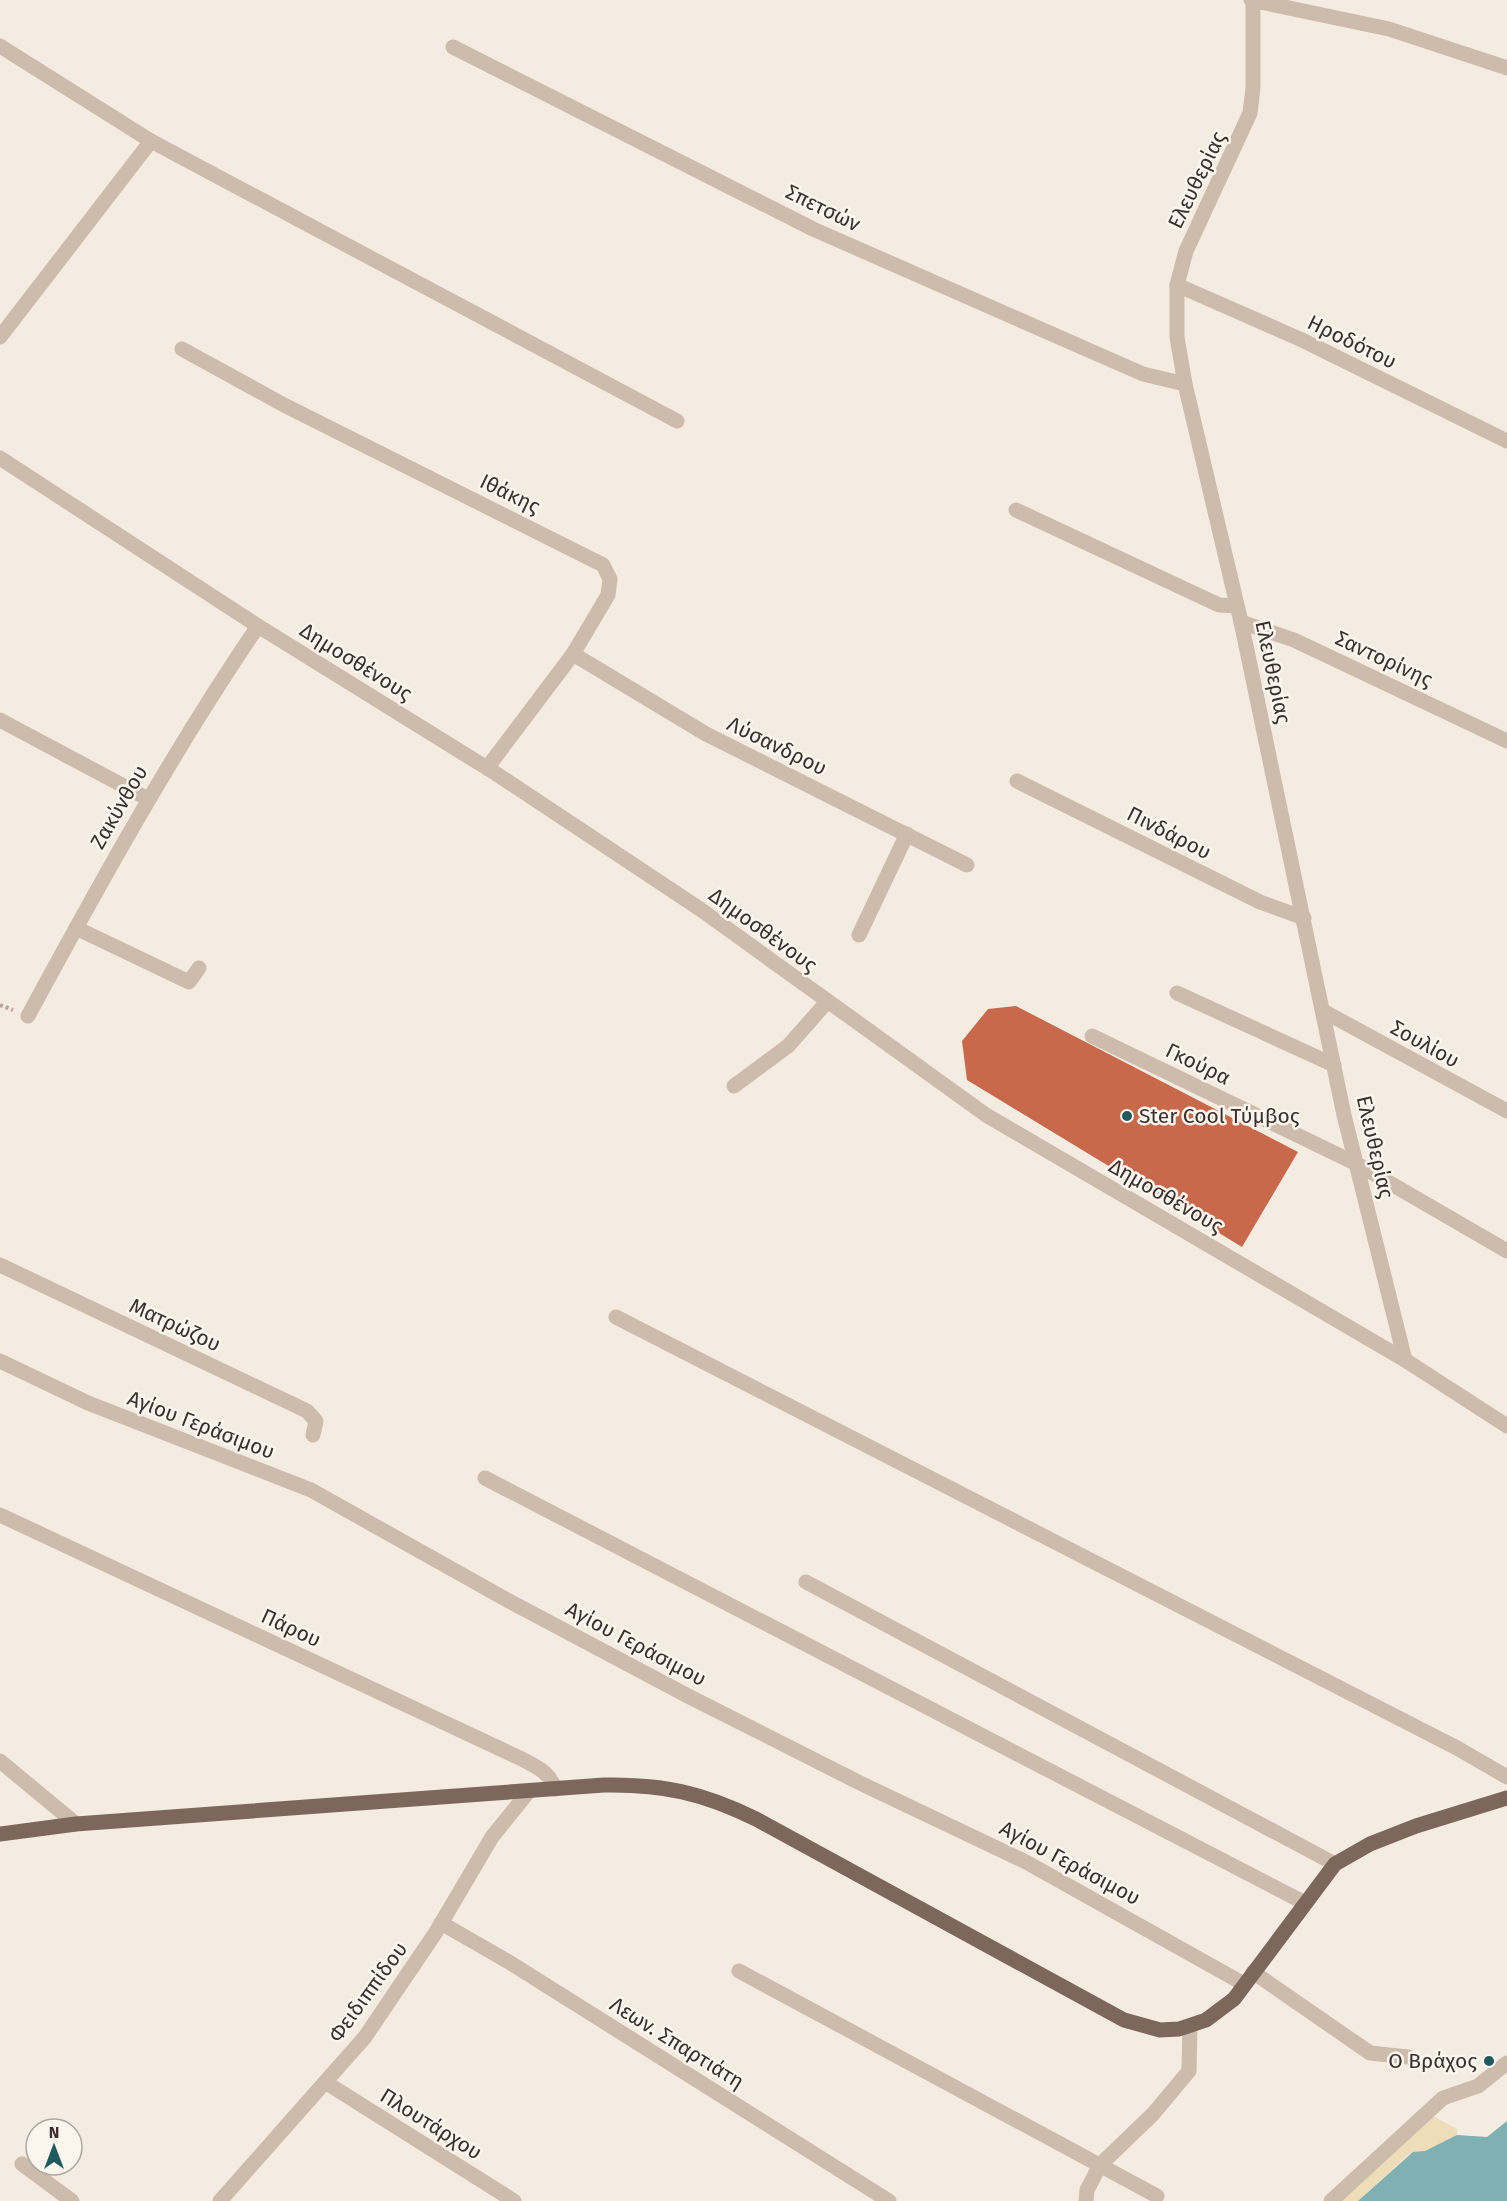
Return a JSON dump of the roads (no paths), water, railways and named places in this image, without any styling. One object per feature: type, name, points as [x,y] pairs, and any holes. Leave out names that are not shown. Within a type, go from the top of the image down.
[{"type":"main road","points":[[0,1834],[76,1824],[555,1789],[643,1785],[702,1796],[756,1819],[1127,2022],[1160,2030],[1190,2026],[1216,2014],[1230,2003],[1335,1864],[1370,1844],[1406,1829],[1507,1798]]},
{"type":"street","points":[[1252,0],[1389,29],[1507,68]]},
{"type":"street","name":"Ελευθερίας","points":[[1252,0],[1253,88],[1250,113],[1186,251],[1177,285],[1177,338],[1185,384],[1241,622],[1334,1065],[1405,1360]]},
{"type":"street","points":[[0,46],[151,141],[677,421]]},
{"type":"street","name":"Σπετσών","points":[[453,47],[813,229],[1143,374],[1185,384]]},
{"type":"street","points":[[0,337],[151,141]]},
{"type":"street","name":"Ηροδότου","points":[[1177,285],[1302,340],[1507,441]]},
{"type":"street","name":"Ιθάκης","points":[[182,349],[284,405],[603,565],[610,579],[608,595],[573,654],[487,768]]},
{"type":"street","name":"Δημοσθένους","points":[[0,458],[258,626],[487,768],[700,909],[986,1115],[1405,1360],[1507,1426]]},
{"type":"street","points":[[1016,510],[1219,605],[1237,606]]},
{"type":"street","name":"Σαντορίνης","points":[[1241,622],[1294,640],[1507,741]]},
{"type":"street","name":"Ζακύνθου","points":[[28,1016],[148,799],[202,708],[258,626]]},
{"type":"street","name":"Λύσανδρου","points":[[573,654],[706,734],[908,834],[967,866]]},
{"type":"street","points":[[0,720],[148,799]]},
{"type":"street","name":"Πινδάρου","points":[[1017,780],[1260,902],[1304,918]]},
{"type":"street","points":[[859,935],[908,834]]},
{"type":"street","points":[[76,928],[189,982],[199,968]]},
{"type":"street","points":[[1177,993],[1334,1065]]},
{"type":"street","points":[[734,1086],[788,1046],[827,1002]]},
{"type":"street","name":"Σουλίου","points":[[1323,1011],[1507,1111]]},
{"type":"street","name":"Γκούρα","points":[[1092,1036],[1357,1164],[1507,1251]]},
{"type":"street","name":"Ματρώζου","points":[[0,1265],[307,1411],[316,1421],[313,1435]]},
{"type":"street","points":[[616,1317],[1457,1748],[1507,1777]]},
{"type":"street","name":"Αγίου Γεράσιμου","points":[[0,1361],[88,1403],[311,1490],[507,1600],[688,1696],[860,1783],[1026,1862],[1248,1978],[1370,2053],[1408,2057]]},
{"type":"street","points":[[484,1478],[1305,1903]]},
{"type":"street","name":"Πάρου","points":[[0,1515],[522,1759],[544,1771],[552,1780],[555,1789]]},
{"type":"street","points":[[806,1582],[1335,1864]]},
{"type":"street","points":[[0,1761],[76,1824]]},
{"type":"street","name":"Φειδιππίδου","points":[[220,2201],[365,2037],[441,1923],[492,1838],[529,1791]]},
{"type":"street","name":"Λεων. Σπαρτιάτη","points":[[441,1923],[509,1962],[889,2201]]},
{"type":"street","points":[[739,1971],[1157,2196]]},
{"type":"street","points":[[1086,2201],[1087,2190],[1100,2165],[1153,2114],[1190,2070],[1190,2026]]},
{"type":"street","points":[[1331,2201],[1443,2098],[1478,2086],[1507,2063]]},
{"type":"street","name":"Πλουτάρχου","points":[[325,2082],[514,2201]]},
{"type":"street","points":[[22,2164],[72,2201]]},
{"type":"water","points":[[1507,2121],[1507,2201],[1358,2201],[1413,2152],[1425,2151],[1457,2135],[1487,2137]]},
{"type":"place","name":"Ster Cool Τύμβος","points":[[1127,1116]]},
{"type":"place","name":"Ο Βράχος","points":[[1489,2061]]}]
